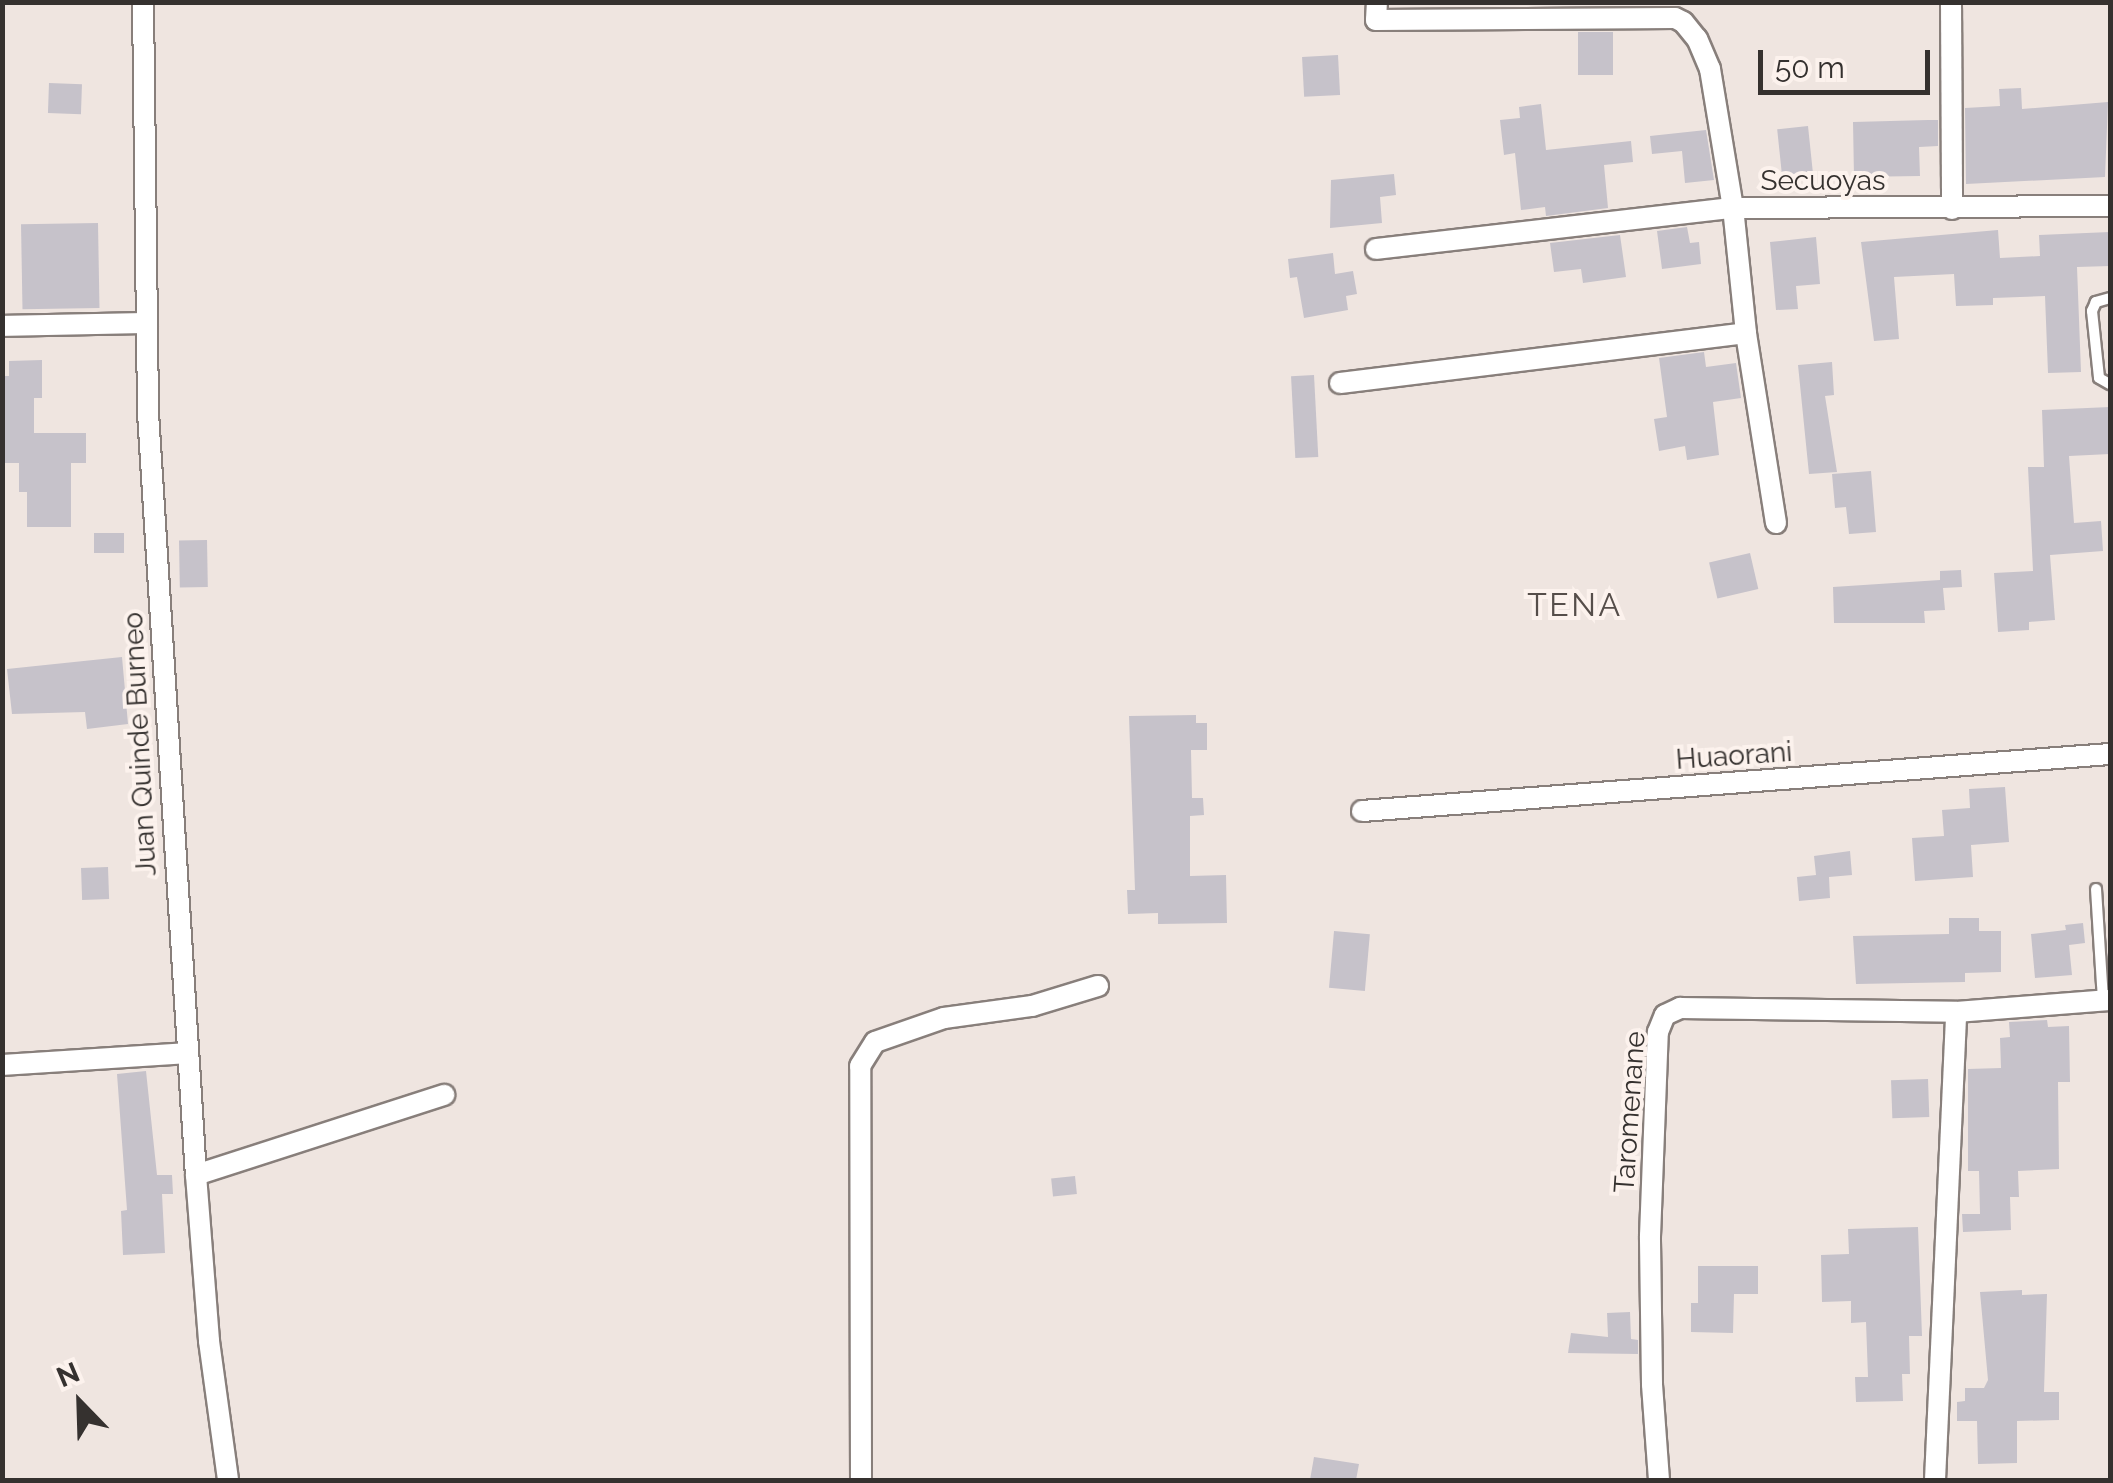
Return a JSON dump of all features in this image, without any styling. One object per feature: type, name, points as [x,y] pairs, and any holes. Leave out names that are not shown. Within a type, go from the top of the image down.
[{"type":"street","name":"Juan Quinde Burneo","points":[[144,2],[150,432],[196,1176],[209,1342],[228,1480]]},
{"type":"street","points":[[1376,2],[1376,20],[1674,18],[1683,22],[1697,39],[1710,69],[1733,208],[1376,249]]},
{"type":"street","points":[[1951,2],[1952,209]]},
{"type":"street","name":"Secuoyas","points":[[1776,523],[1746,333],[1733,208],[2110,206]]},
{"type":"street","points":[[2,326],[148,324]]},
{"type":"street","points":[[1340,383],[1746,333]]},
{"type":"street","name":"Huaorani","points":[[1362,812],[2110,754]]},
{"type":"street","points":[[861,1480],[860,1066],[875,1042],[927,1024],[1032,1006],[1098,986]]},
{"type":"street","name":"Taromenane","points":[[1659,1480],[1652,1384],[1650,1236],[1658,1032],[1666,1014],[1680,1008],[1956,1012],[2107,1000]]},
{"type":"street","points":[[1935,1480],[1956,1012]]},
{"type":"street","points":[[2,1065],[188,1053]]},
{"type":"street","points":[[196,1176],[444,1095]]},
{"type":"lane","points":[[2110,298],[2096,302],[2092,311],[2099,378],[2110,384]]},
{"type":"lane","points":[[2096,889],[2107,1000]]},
{"type":"building","points":[[1578,32],[1613,32],[1613,75],[1578,75]]},
{"type":"building","points":[[1338,55],[1340,95],[1304,97],[1302,57]]},
{"type":"building","points":[[49,83],[82,84],[81,114],[48,113]]},
{"type":"building","points":[[2021,88],[2022,109],[2108,102],[2105,177],[1966,184],[1965,108],[2000,106],[1999,89]]},
{"type":"building","points":[[1541,104],[1546,150],[1631,141],[1633,162],[1604,165],[1608,208],[1546,216],[1545,207],[1521,210],[1515,153],[1504,155],[1500,120],[1520,118],[1519,107]]},
{"type":"building","points":[[1938,120],[1938,146],[1919,147],[1920,176],[1854,177],[1853,122]]},
{"type":"building","points":[[1808,126],[1813,176],[1782,179],[1777,129]]},
{"type":"building","points":[[1706,130],[1714,180],[1685,183],[1682,151],[1652,154],[1650,136]]},
{"type":"building","points":[[1394,174],[1396,195],[1380,197],[1382,223],[1330,228],[1331,180]]},
{"type":"building","points":[[98,223],[99,308],[22,309],[21,224]]},
{"type":"building","points":[[1687,227],[1690,243],[1699,242],[1701,264],[1662,269],[1657,231]]},
{"type":"building","points":[[1998,230],[2000,258],[2040,256],[2039,235],[2110,232],[2110,266],[2077,267],[2081,372],[2048,373],[2045,296],[1993,298],[1993,305],[1956,306],[1954,274],[1894,277],[1899,339],[1874,341],[1861,242]]},
{"type":"building","points":[[1620,235],[1626,277],[1583,283],[1581,269],[1554,272],[1550,243]]},
{"type":"building","points":[[1816,237],[1820,284],[1796,286],[1798,309],[1776,310],[1770,242]]},
{"type":"building","points":[[1333,253],[1335,274],[1353,271],[1357,294],[1346,296],[1348,310],[1304,318],[1297,277],[1290,278],[1288,259]]},
{"type":"building","points":[[1704,352],[1706,367],[1736,363],[1741,398],[1713,402],[1719,455],[1687,460],[1685,446],[1659,451],[1654,419],[1667,417],[1659,358]]},
{"type":"building","points":[[42,360],[42,398],[34,398],[34,433],[86,433],[86,463],[71,463],[71,527],[27,527],[27,492],[19,492],[19,463],[2,463],[2,376],[9,376],[9,361]]},
{"type":"building","points":[[1832,362],[1834,395],[1825,396],[1837,472],[1809,474],[1798,365]]},
{"type":"building","points":[[1314,375],[1318,457],[1295,458],[1291,376]]},
{"type":"building","points":[[2110,407],[2110,454],[2069,456],[2074,523],[2101,521],[2103,551],[2050,555],[2055,620],[2029,622],[2029,630],[1998,632],[1994,573],[2033,571],[2028,467],[2044,467],[2042,410]]},
{"type":"building","points":[[1871,471],[1876,532],[1849,534],[1846,507],[1835,508],[1832,474]]},
{"type":"building","points":[[94,533],[124,533],[124,553],[94,553]]},
{"type":"building","points":[[179,540],[207,540],[208,587],[180,587]]},
{"type":"building","points":[[1750,553],[1758,589],[1717,598],[1709,562]]},
{"type":"building","points":[[1961,570],[1962,587],[1943,588],[1945,610],[1924,611],[1925,623],[1834,623],[1833,587],[1940,580],[1940,571]]},
{"type":"building","points":[[122,657],[128,724],[87,729],[85,712],[12,714],[7,669]]},
{"type":"building","points":[[1196,715],[1196,723],[1207,723],[1207,750],[1191,750],[1192,798],[1203,798],[1204,815],[1190,816],[1190,876],[1226,875],[1227,923],[1158,924],[1158,913],[1128,914],[1127,890],[1135,890],[1129,716]]},
{"type":"building","points":[[2005,787],[2009,842],[1971,845],[1973,877],[1915,881],[1912,838],[1944,836],[1942,810],[1970,808],[1969,789]]},
{"type":"building","points":[[1850,851],[1852,875],[1829,877],[1830,898],[1799,901],[1797,877],[1816,875],[1814,856]]},
{"type":"building","points":[[108,867],[109,899],[82,900],[81,868]]},
{"type":"building","points":[[1949,918],[1979,918],[1979,931],[2001,931],[2001,972],[1965,973],[1965,982],[1856,984],[1853,936],[1949,934]]},
{"type":"building","points":[[2083,923],[2085,943],[2069,945],[2072,975],[2035,978],[2031,934],[2066,930],[2065,925]]},
{"type":"building","points":[[1334,931],[1370,934],[1365,991],[1329,988]]},
{"type":"building","points":[[2047,1020],[2048,1027],[2069,1026],[2070,1082],[2058,1082],[2059,1169],[2018,1171],[2019,1197],[2010,1197],[2011,1230],[1963,1232],[1962,1214],[1980,1214],[1979,1171],[1968,1171],[1968,1069],[2001,1068],[2000,1038],[2010,1037],[2009,1022]]},
{"type":"building","points":[[146,1071],[157,1175],[172,1175],[173,1194],[162,1194],[165,1253],[123,1255],[121,1211],[127,1210],[117,1074]]},
{"type":"building","points":[[1928,1079],[1929,1117],[1892,1118],[1891,1080]]},
{"type":"building","points":[[1075,1176],[1077,1194],[1053,1196],[1051,1179]]},
{"type":"building","points":[[1918,1227],[1922,1336],[1909,1336],[1910,1374],[1902,1374],[1903,1401],[1856,1402],[1855,1377],[1868,1377],[1866,1322],[1851,1323],[1851,1301],[1822,1302],[1821,1255],[1849,1254],[1848,1229]]},
{"type":"building","points":[[1698,1266],[1758,1266],[1758,1294],[1734,1294],[1733,1333],[1691,1332],[1691,1303],[1698,1303]]},
{"type":"building","points":[[2022,1290],[2022,1295],[2047,1294],[2044,1392],[2059,1392],[2059,1420],[2017,1421],[2017,1463],[1978,1464],[1977,1421],[1957,1421],[1957,1402],[1965,1401],[1965,1388],[1984,1388],[1988,1380],[1980,1292]]},
{"type":"building","points":[[1630,1312],[1631,1339],[1638,1340],[1638,1354],[1568,1353],[1571,1333],[1608,1337],[1607,1313]]},
{"type":"building","points":[[1314,1457],[1359,1464],[1356,1480],[1310,1480]]},
{"type":"district","name":"TENA","points":[[1575,605]]}]
